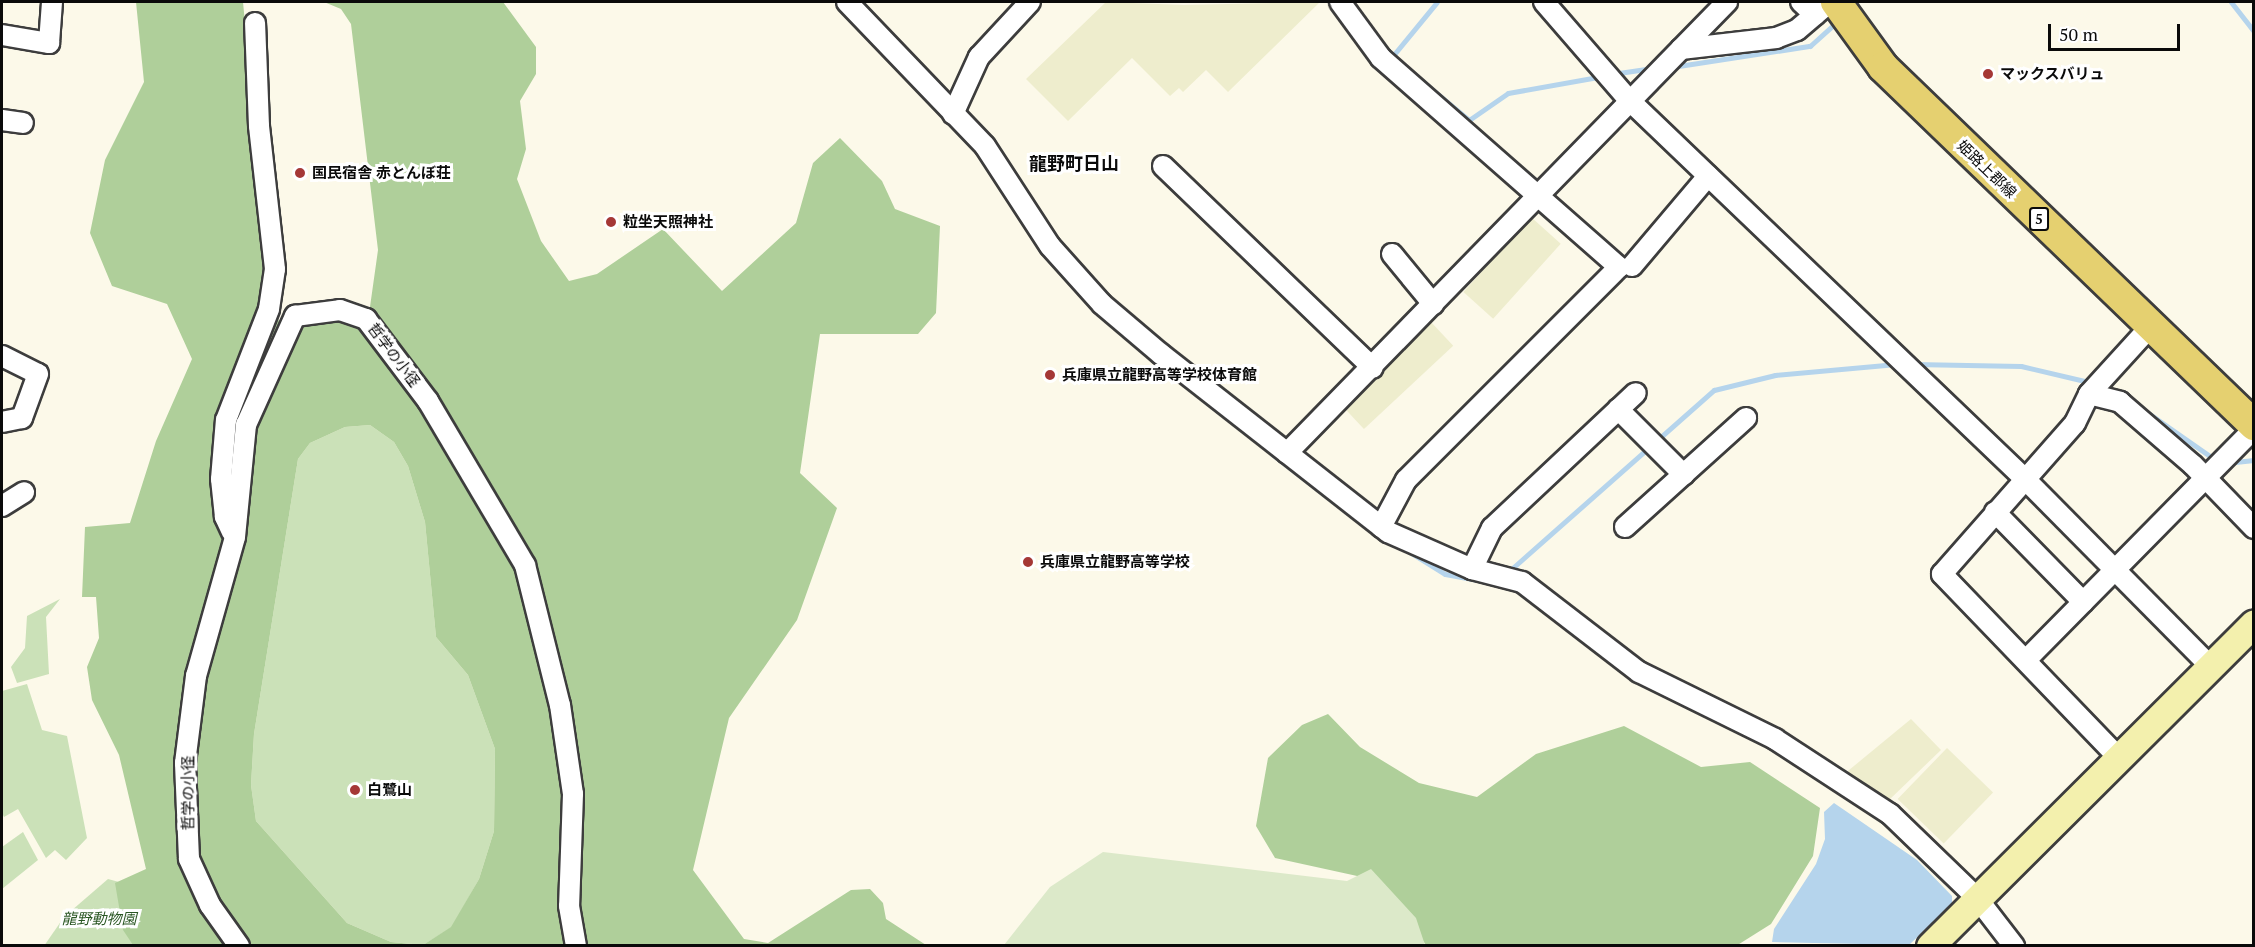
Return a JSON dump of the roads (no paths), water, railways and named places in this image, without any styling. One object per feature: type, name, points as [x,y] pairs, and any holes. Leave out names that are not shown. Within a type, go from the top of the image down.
[{"type":"main road","name":"姫路上郡線","points":[[1826,8],[1883,67],[2253,427]]},
{"type":"street","points":[[2,35],[49,43],[52,2]]},
{"type":"street","points":[[848,2],[985,146],[1050,246],[1102,304],[1381,527],[1472,569],[1522,582],[1639,672],[1775,739],[1890,814],[1977,898],[2014,945]]},
{"type":"street","points":[[953,114],[979,57],[1030,2]]},
{"type":"street","points":[[1340,2],[1381,58],[1540,195],[1619,267],[1407,480],[1381,527]]},
{"type":"street","points":[[1544,2],[1629,100],[2024,478],[2209,665]]},
{"type":"street","points":[[1287,453],[1373,368],[1629,100],[1727,2]]},
{"type":"street","points":[[1801,2],[1826,8]]},
{"type":"street","points":[[1680,49],[1776,38],[1826,8],[1830,2]]},
{"type":"street","points":[[235,537],[225,517],[221,479],[226,420],[269,309],[275,270],[259,126],[255,23]]},
{"type":"street","points":[[2,120],[23,123]]},
{"type":"street","points":[[1163,166],[1373,368]]},
{"type":"street","points":[[1632,266],[1708,176]]},
{"type":"street","points":[[1392,254],[1433,304]]},
{"type":"street","name":"哲学の小径","points":[[239,945],[210,906],[189,859],[185,763],[196,676],[235,537],[246,425],[295,316],[340,310],[366,319],[428,401],[525,565],[537,600],[573,794],[569,906],[576,945]]},
{"type":"street","points":[[2118,757],[2027,659],[1942,574],[2024,478],[2075,423],[2089,394],[2150,327]]},
{"type":"street","points":[[2,356],[38,374],[22,418],[2,422]]},
{"type":"street","points":[[1472,569],[1492,528],[1636,393]]},
{"type":"street","points":[[2089,394],[2120,402],[2216,468],[2253,528]]},
{"type":"street","points":[[1618,409],[1684,476]]},
{"type":"street","points":[[1625,527],[1746,418]]},
{"type":"street","points":[[2027,659],[2216,468],[2253,427]]},
{"type":"street","points":[[2,506],[24,492]]},
{"type":"street","points":[[1995,512],[2083,602]]},
{"type":"street","points":[[1929,945],[2253,623]]},
{"type":"water","points":[[1834,803],[1917,860],[1952,896],[1952,904],[1909,945],[1772,942],[1774,929],[1816,864],[1825,839],[1824,812]]},
{"type":"waterway","points":[[1391,58],[1437,2]]},
{"type":"waterway","points":[[2231,2],[2254,31]]},
{"type":"waterway","points":[[1672,67],[1810,46],[1837,22]]},
{"type":"waterway","points":[[1612,74],[1653,68]]},
{"type":"waterway","points":[[1411,72],[1469,120],[1508,93],[1603,76]]},
{"type":"waterway","points":[[956,130],[983,158]]},
{"type":"waterway","points":[[1508,572],[1714,390],[1775,375],[1897,364]]},
{"type":"waterway","points":[[1913,364],[2021,366],[2093,383]]},
{"type":"waterway","points":[[1206,402],[1244,431]]},
{"type":"waterway","points":[[2141,408],[2217,461]]},
{"type":"waterway","points":[[1272,454],[1352,516]]},
{"type":"waterway","points":[[2226,463],[2254,460]]},
{"type":"waterway","points":[[1403,548],[1445,574],[1488,582]]},
{"type":"place","name":"マックスバリュ","points":[[1988,74]]},
{"type":"place","name":"国民宿舎 赤とんぼ荘","points":[[300,173]]},
{"type":"place","name":"粒坐天照神社","points":[[611,222]]},
{"type":"place","name":"兵庫県立龍野高等学校体育館","points":[[1050,375]]},
{"type":"place","name":"兵庫県立龍野高等学校","points":[[1028,562]]},
{"type":"place","name":"白鷺山","points":[[355,790]]},
{"type":"district","name":"龍野町日山","points":[[1074,163]]},
{"type":"park label","name":"龍野動物園","points":[[99,919]]}]
